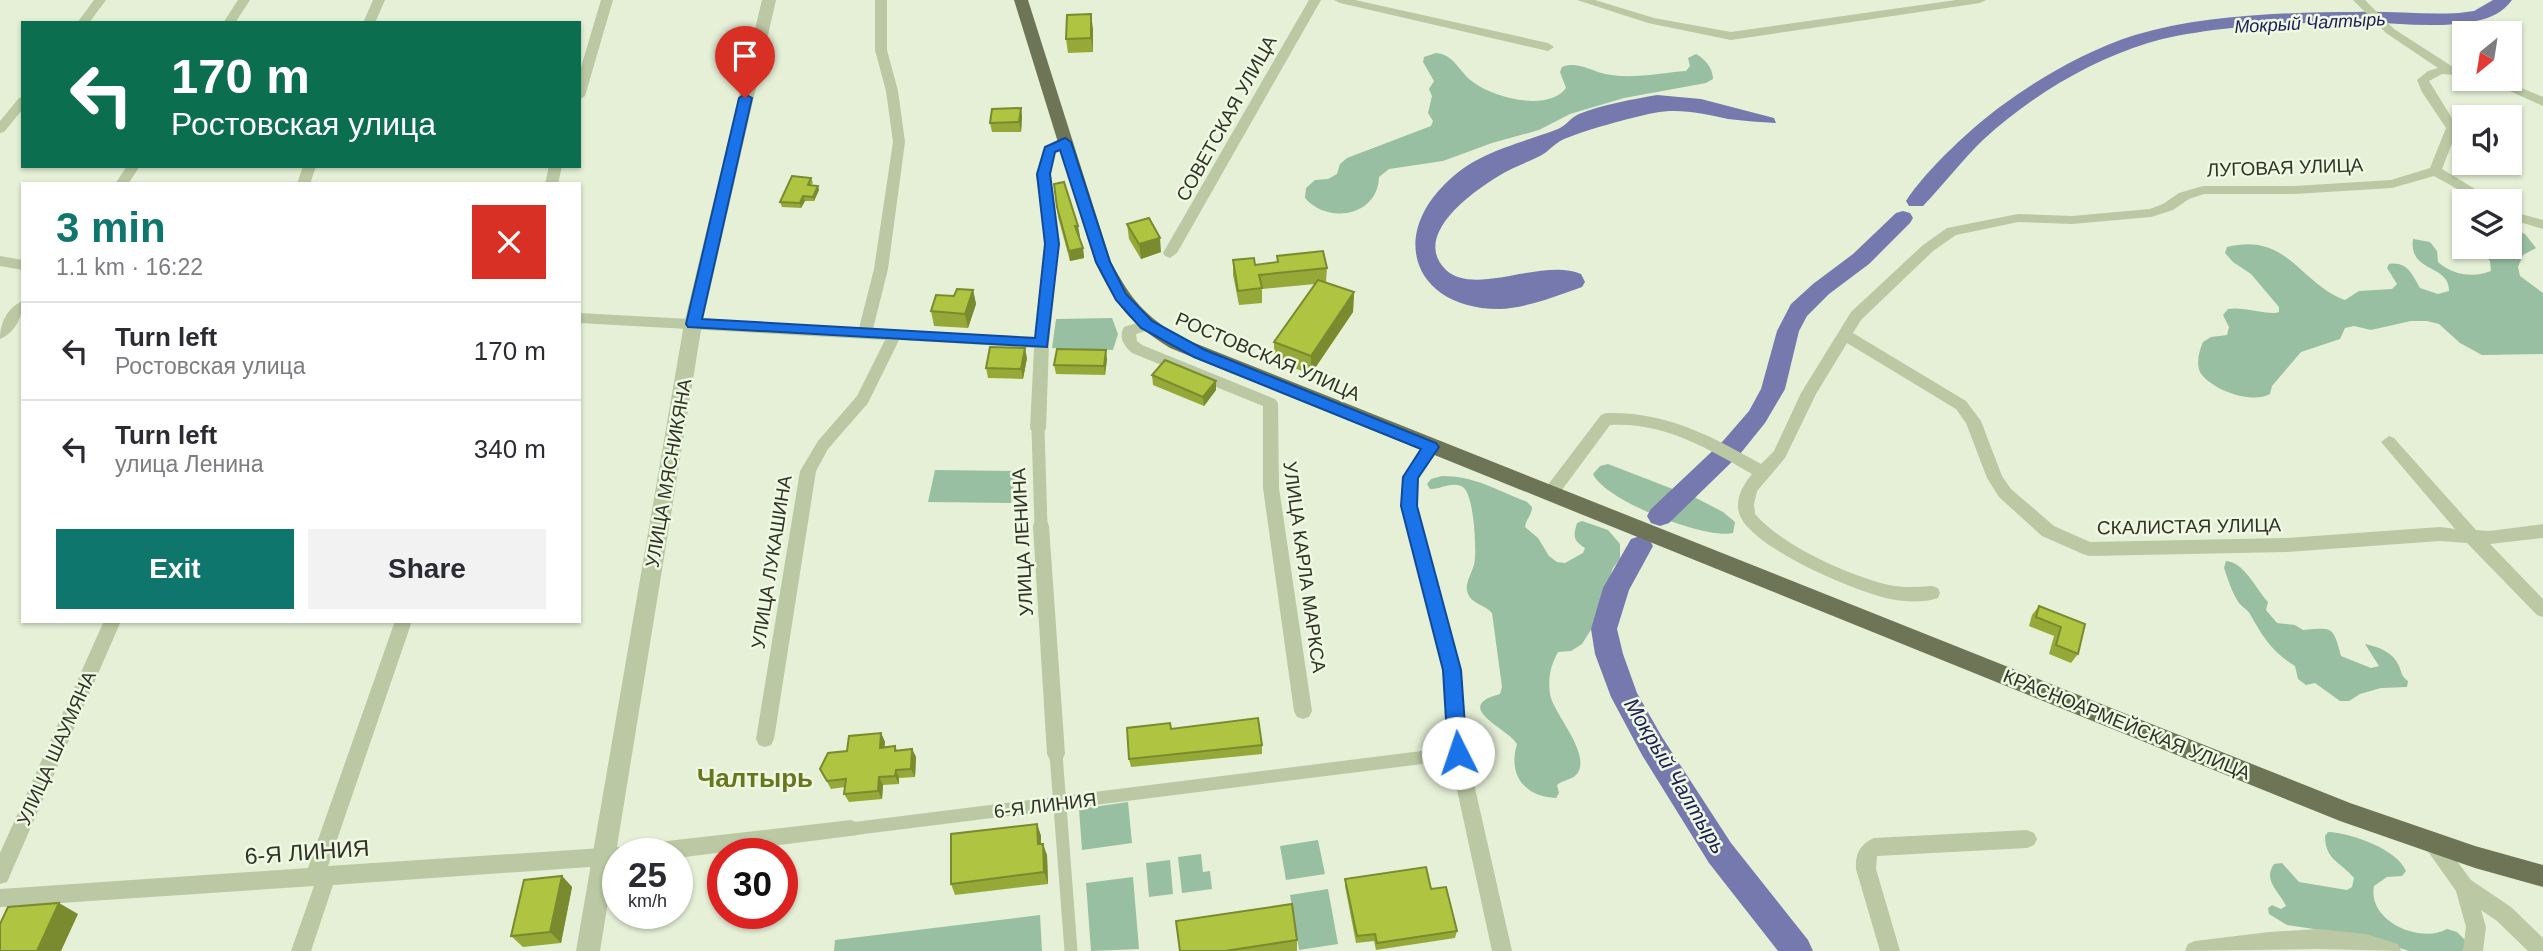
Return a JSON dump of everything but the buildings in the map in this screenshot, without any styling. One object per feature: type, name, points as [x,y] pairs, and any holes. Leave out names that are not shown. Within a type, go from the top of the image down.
[{"type":"main road","name":"РОСТОВСКАЯ УЛИЦА","points":[[1021,0],[1103,262],[1121,297],[1147,325],[1200,354],[1584,508]]},
{"type":"main road","name":"КРАСНОАРМЕЙСКАЯ УЛИЦА","points":[[1584,508],[2348,813],[2432,843],[2543,876]]},
{"type":"street","points":[[84,21],[100,0]]},
{"type":"street","points":[[230,21],[244,0]]},
{"type":"street","points":[[370,21],[379,0]]},
{"type":"street","points":[[581,89],[607,0]]},
{"type":"street","name":"УЛИЦА МЯСНИКЯНА","points":[[614,838],[693,324],[769,0]]},
{"type":"street","points":[[864,332],[881,269],[899,142],[892,91],[881,50],[881,0]]},
{"type":"street","name":"СОВЕТСКАЯ УЛИЦА","points":[[1170,253],[1315,0]]},
{"type":"street","points":[[1340,0],[1548,47]]},
{"type":"street","points":[[1583,0],[1625,15],[1693,30],[1747,35],[1980,0]]},
{"type":"street","points":[[2359,0],[2384,25],[2452,70]]},
{"type":"street","points":[[2449,69],[2423,79],[2428,92],[2446,113],[2452,128],[2435,172],[2467,189]]},
{"type":"street","points":[[2517,91],[2543,102]]},
{"type":"street","points":[[0,129],[21,103]]},
{"type":"street","name":"УЛИЦА ЛЕНИНА","points":[[1065,142],[1049,150],[1043,174],[1052,244],[1042,344],[1038,429],[1041,526],[1071,951]]},
{"type":"street","name":"ЛУГОВАЯ УЛИЦА","points":[[1931,593],[1889,592],[1869,587],[1777,541],[1749,519],[1746,502],[1762,472],[1773,465],[1780,454],[1810,393],[1844,335],[1867,304],[1928,248],[1952,231],[2018,218],[2072,219],[2151,213],[2168,207],[2184,196],[2203,190],[2294,190],[2392,184],[2435,172]]},
{"type":"street","points":[[2522,219],[2543,225]]},
{"type":"street","points":[[0,261],[21,265]]},
{"type":"street","points":[[0,334],[21,308]]},
{"type":"street","points":[[581,318],[1042,344]]},
{"type":"street","name":"УЛИЦА КАРЛА МАРКСА","points":[[1147,325],[1129,331],[1130,343],[1137,349],[1270,403],[1270,487],[1303,710]]},
{"type":"street","name":"УЛИЦА ЛУКАШИНА","points":[[765,739],[808,471],[823,445],[863,399],[895,334]]},
{"type":"street","name":"СКАЛИСТАЯ УЛИЦА","points":[[1844,335],[1961,405],[1973,421],[1995,478],[2006,493],[2033,520],[2075,545],[2098,550],[2287,545],[2441,534],[2473,537],[2543,531]]},
{"type":"street","points":[[1550,494],[1606,419],[1650,419],[1697,436],[1762,472]]},
{"type":"street","points":[[2389,442],[2473,537],[2543,610]]},
{"type":"street","points":[[1431,447],[1410,477],[1409,506],[1452,670],[1458,753],[1502,951]]},
{"type":"street","name":"УЛИЦА ШАУМЯНА","points":[[0,875],[112,623]]},
{"type":"street","points":[[301,951],[321,876],[403,623]]},
{"type":"street","name":"6-Я ЛИНИЯ","points":[[693,847],[1458,753]]},
{"type":"street","points":[[1890,951],[1866,869],[1869,850],[1874,847],[2027,839]]},
{"type":"street","points":[[2432,843],[2463,887],[2476,928],[2473,951]]},
{"type":"street","name":"6-Я ЛИНИЯ","points":[[0,898],[602,858]]},
{"type":"street","points":[[2463,887],[2504,914],[2542,951]]},
{"type":"street","name":"УЛИЦА МЯСНИКЯНА","points":[[588,951],[602,894]]},
{"type":"street","points":[[2194,951],[2318,937],[2343,938],[2391,951]]},
{"type":"green space","points":[[1436,53],[1448,57],[1482,88],[1521,100],[1534,101],[1558,95],[1566,88],[1560,72],[1562,67],[1571,65],[1609,75],[1642,76],[1686,71],[1690,66],[1688,58],[1696,54],[1708,64],[1713,79],[1706,83],[1624,98],[1570,114],[1539,130],[1443,161],[1389,169],[1379,177],[1370,201],[1350,212],[1326,212],[1305,198],[1306,188],[1315,180],[1328,179],[1337,174],[1340,164],[1347,158],[1431,126],[1433,121],[1428,113],[1432,96],[1429,89],[1434,81],[1423,62],[1424,57]]},
{"type":"green space","points":[[2522,233],[2536,248],[2522,257]]},
{"type":"green space","points":[[2413,239],[2430,242],[2437,251],[2438,262],[2463,274],[2491,271],[2488,259],[2521,259],[2518,267],[2520,276],[2543,293],[2543,354],[2482,355],[2460,343],[2439,324],[2411,321],[2371,330],[2354,326],[2345,328],[2340,339],[2301,352],[2272,386],[2270,394],[2262,397],[2244,397],[2224,391],[2200,372],[2198,359],[2203,342],[2211,337],[2227,335],[2229,327],[2223,315],[2228,309],[2279,312],[2279,307],[2251,274],[2225,253],[2227,247],[2248,244],[2279,253],[2329,292],[2345,300],[2359,291],[2392,289],[2397,284],[2387,268],[2389,264],[2405,267],[2420,288],[2438,294],[2449,291],[2448,282],[2443,276],[2417,258],[2413,250]]},
{"type":"green space","points":[[1112,318],[1118,334],[1113,350],[1052,348],[1056,319]]},
{"type":"green space","points":[[1608,464],[1696,498],[1723,512],[1735,522],[1733,533],[1720,534],[1680,525],[1616,496],[1601,485],[1593,474],[1600,466]]},
{"type":"green space","points":[[935,470],[1016,471],[1011,503],[928,502]]},
{"type":"green space","points":[[1442,476],[1475,481],[1527,502],[1532,507],[1525,527],[1538,538],[1549,556],[1557,562],[1565,563],[1583,553],[1585,548],[1576,540],[1575,535],[1577,523],[1582,521],[1608,530],[1620,544],[1620,559],[1613,568],[1592,628],[1582,644],[1571,651],[1558,652],[1551,668],[1549,683],[1552,702],[1580,757],[1580,767],[1576,775],[1557,785],[1559,793],[1556,798],[1535,793],[1521,782],[1515,765],[1517,744],[1481,711],[1481,705],[1486,699],[1500,694],[1502,687],[1492,613],[1472,600],[1467,590],[1475,551],[1469,497],[1461,486],[1457,485],[1430,489],[1427,484],[1431,479]]},
{"type":"green space","points":[[2226,561],[2238,566],[2249,577],[2268,602],[2266,610],[2277,623],[2295,625],[2303,630],[2326,629],[2336,639],[2341,656],[2371,668],[2379,666],[2365,644],[2385,651],[2396,661],[2408,681],[2407,687],[2381,688],[2360,694],[2349,701],[2340,701],[2315,683],[2306,685],[2298,679],[2295,666],[2274,649],[2239,603],[2224,568]]},
{"type":"green space","points":[[1128,802],[1132,843],[1082,850],[1079,809]]},
{"type":"green space","points":[[2328,832],[2349,835],[2372,844],[2401,863],[2406,871],[2402,876],[2387,877],[2374,886],[2374,899],[2387,919],[2398,927],[2424,934],[2447,929],[2457,932],[2465,940],[2466,948],[2462,951],[2409,951],[2361,936],[2287,925],[2269,914],[2268,908],[2272,905],[2281,909],[2286,906],[2271,881],[2274,864],[2282,863],[2299,882],[2347,890],[2352,887],[2354,878],[2328,850],[2325,836]]},
{"type":"green space","points":[[1318,840],[1325,874],[1286,880],[1280,846]]},
{"type":"green space","points":[[1201,854],[1203,872],[1210,871],[1212,889],[1182,893],[1178,857]]},
{"type":"green space","points":[[1170,860],[1173,894],[1149,897],[1146,863]]},
{"type":"green space","points":[[1133,877],[1139,949],[1091,951],[1086,883]]},
{"type":"green space","points":[[1328,889],[1338,944],[1299,950],[1290,895]]},
{"type":"green space","points":[[1040,915],[1042,951],[834,951],[835,940]]},
{"type":"water","points":[[1657,95],[1701,99],[1774,118],[1776,123],[1673,111],[1645,115],[1562,140],[1540,156],[1497,177],[1460,204],[1440,230],[1436,243],[1437,257],[1446,270],[1459,277],[1492,279],[1548,270],[1566,270],[1581,274],[1585,282],[1582,287],[1531,304],[1499,309],[1470,306],[1447,297],[1430,284],[1420,266],[1415,247],[1419,225],[1429,203],[1460,171],[1500,149],[1558,129],[1579,114]]},
{"type":"waterway","name":"Мокрый Чалтырь","points":[[1916,201],[1958,154],[2004,113],[2070,70],[2119,47],[2166,33],[2232,24],[2353,17],[2459,19],[2493,9],[2503,0]]},
{"type":"waterway","name":"Мокрый Чалтырь","points":[[1660,516],[1732,448],[1757,417],[1773,389],[1788,331],[1799,310],[1821,289],[1861,259],[1903,218]]},
{"type":"waterway","name":"Мокрый Чалтырь","points":[[1640,546],[1616,588],[1604,629],[1609,654],[1625,697],[1652,746],[1720,853],[1797,951]]},
{"type":"district","name":"Чалтырь","points":[[755,778]]},
{"type":"route","points":[[745,98],[693,324],[1042,344],[1052,244],[1043,174],[1049,150],[1065,142],[1103,262],[1121,297],[1147,325],[1200,354],[1431,447],[1410,477],[1409,506],[1452,670],[1458,753]]}]
